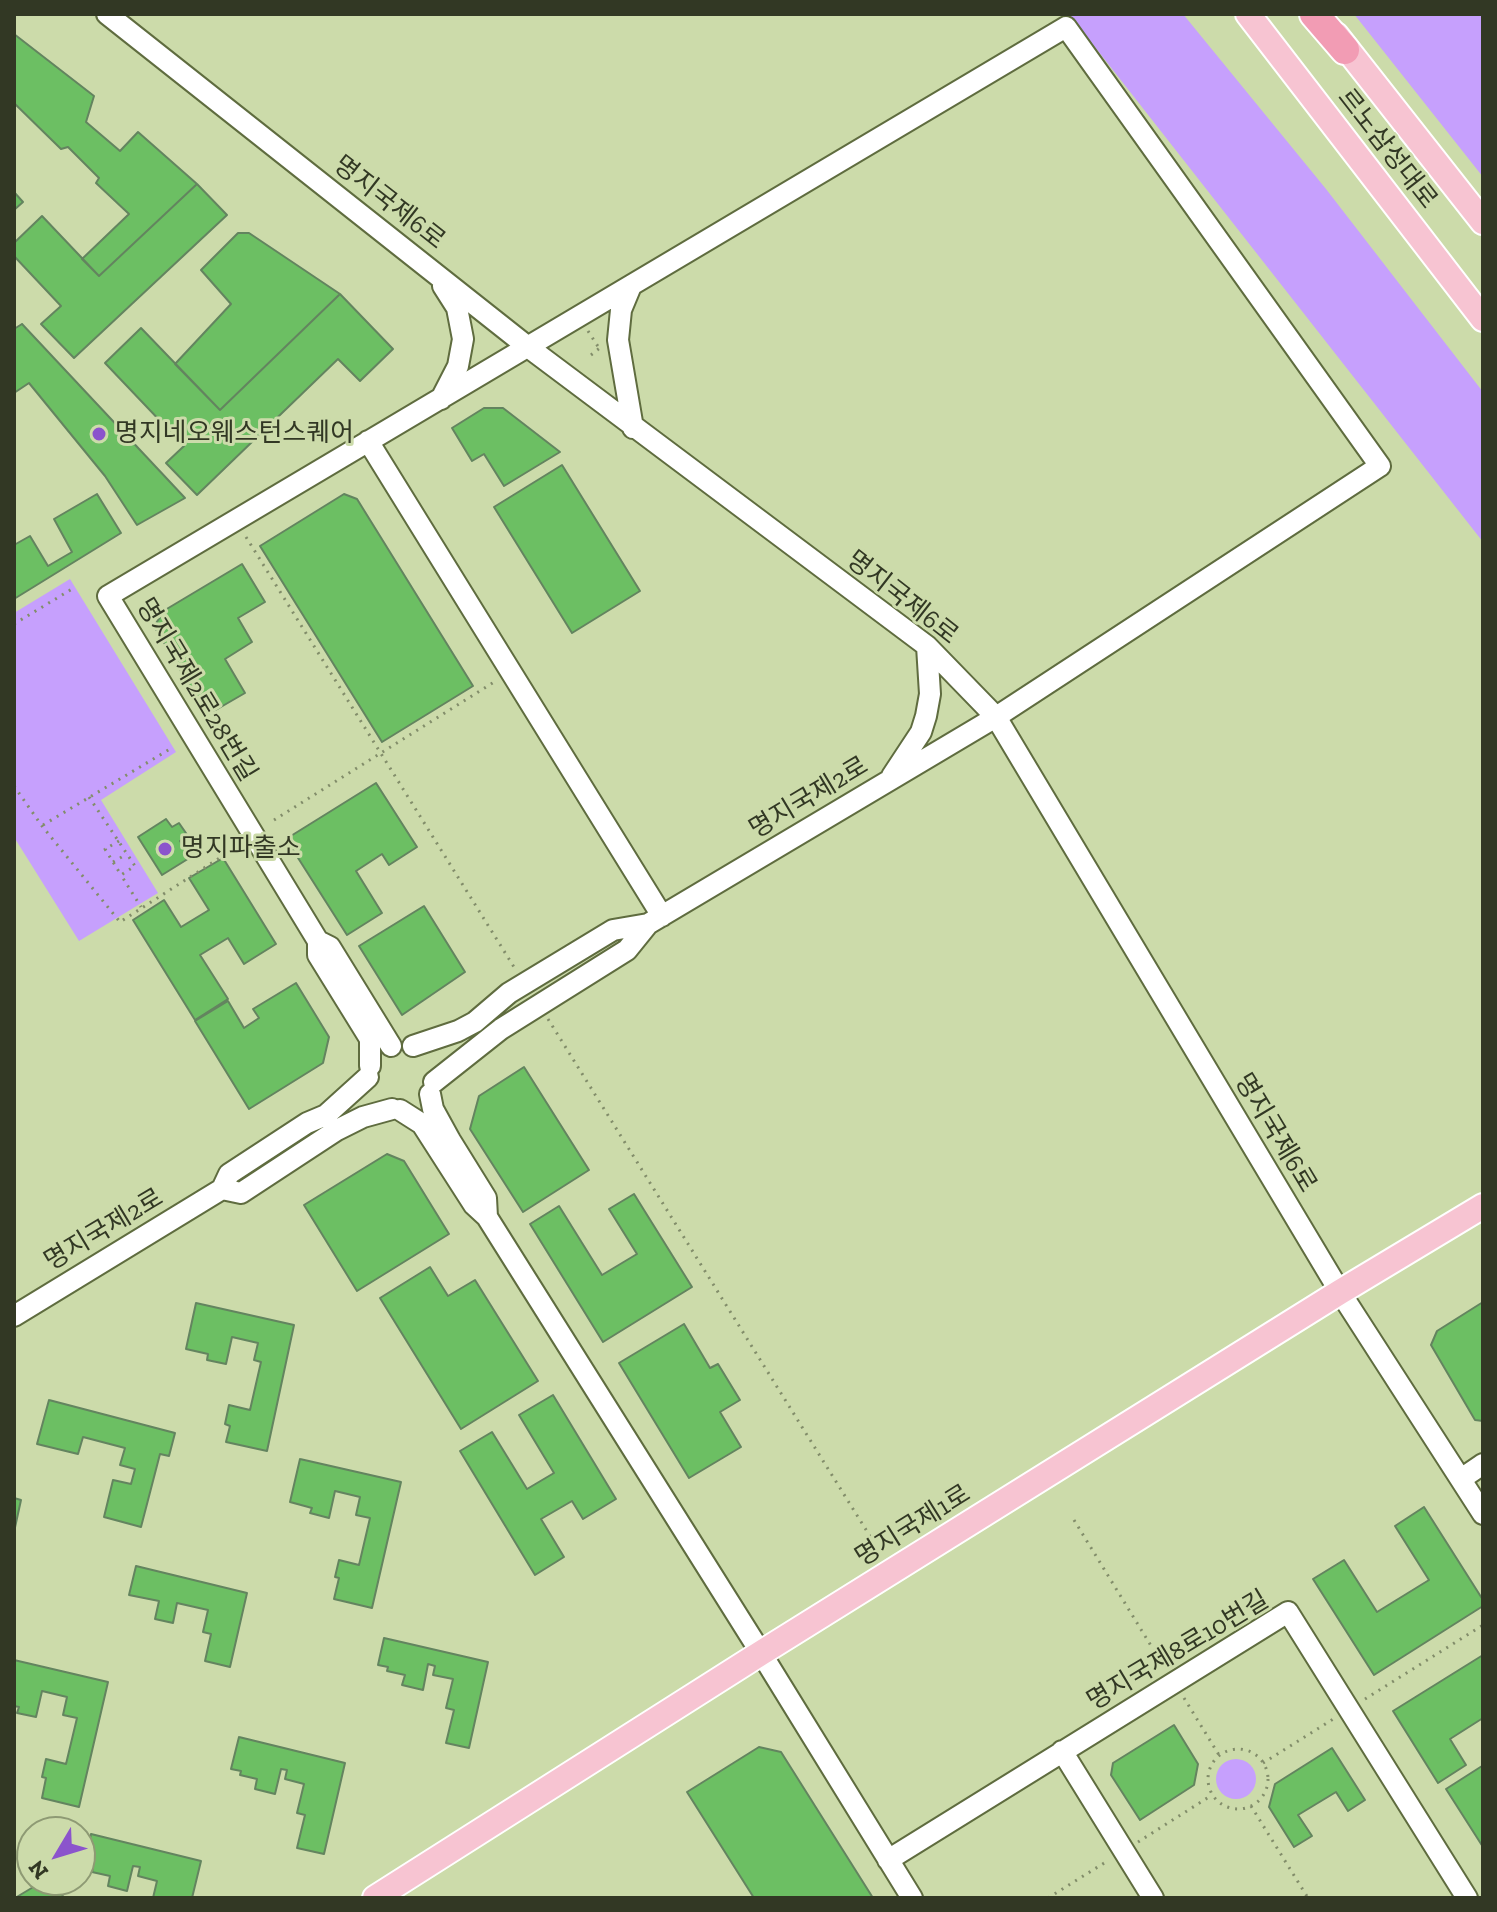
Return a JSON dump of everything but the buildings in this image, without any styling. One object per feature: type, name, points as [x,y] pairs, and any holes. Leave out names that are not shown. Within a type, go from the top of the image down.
[{"type":"highway","points":[[1314,14],[1345,50]]},
{"type":"main road","name":"르노삼성대로","points":[[1248,14],[1483,319]]},
{"type":"main road","name":"르노삼성대로","points":[[1323,14],[1345,50],[1483,222]]},
{"type":"main road","name":"명지국제1로","points":[[375,1898],[761,1653],[1483,1206]]},
{"type":"street","name":"명지국제6로","points":[[107,14],[123,21],[633,428],[927,646],[996,717],[1340,1292],[1483,1514]]},
{"type":"street","name":"명지국제2로","points":[[432,1088],[501,1029],[627,950],[655,920],[996,717],[1380,466],[1066,27],[631,286]]},
{"type":"street","points":[[425,265],[452,298],[463,329],[458,366],[441,399]]},
{"type":"street","points":[[631,286],[621,310],[618,340],[633,428]]},
{"type":"street","name":"명지국제2로28번길","points":[[369,1072],[370,1039],[318,955],[318,941],[108,596],[631,286]]},
{"type":"street","points":[[368,441],[655,920]]},
{"type":"street","points":[[890,780],[921,732],[926,716],[930,694],[927,646]]},
{"type":"street","name":"명지국제2로","points":[[413,1046],[475,1022],[509,993],[613,930],[655,920]]},
{"type":"street","name":"명지국제2로28번길","points":[[318,941],[330,947],[391,1046]]},
{"type":"street","points":[[487,1217],[486,1198],[433,1109],[430,1060],[413,1046],[391,1046],[375,1058],[369,1072],[375,1097],[422,1124],[474,1205],[487,1217],[912,1898]]},
{"type":"street","name":"명지국제2로","points":[[14,1316],[222,1189],[229,1174],[307,1123],[326,1115],[369,1072]]},
{"type":"street","points":[[396,1110],[414,1108],[424,1102],[432,1088]]},
{"type":"street","name":"명지국제2로","points":[[222,1189],[241,1193],[337,1130],[363,1117],[396,1110]]},
{"type":"street","points":[[1461,1479],[1483,1464]]},
{"type":"street","name":"명지국제8로10번길","points":[[888,1860],[1288,1612],[1467,1898]]},
{"type":"street","points":[[1062,1751],[1153,1898]]},
{"type":"path","points":[[588,330],[599,348]]},
{"type":"path","points":[[246,537],[514,967]]},
{"type":"path","points":[[14,624],[72,589]]},
{"type":"path","points":[[274,820],[499,679]]},
{"type":"path","points":[[42,826],[170,749]]},
{"type":"path","points":[[14,786],[42,826],[120,922],[232,850]]},
{"type":"path","points":[[89,797],[135,866],[121,875]]},
{"type":"path","points":[[119,841],[105,849],[141,908]]},
{"type":"path","points":[[113,862],[127,854]]},
{"type":"path","points":[[546,1016],[873,1541]]},
{"type":"path","points":[[1074,1520],[1166,1670]]},
{"type":"path","points":[[1362,1701],[1483,1625]]},
{"type":"path","points":[[1184,1698],[1219,1755]]},
{"type":"path","points":[[1263,1763],[1337,1717]]},
{"type":"path","points":[[1228,1750],[1248,1751],[1263,1763],[1268,1782],[1265,1792],[1251,1806],[1243,1809],[1225,1807],[1212,1795],[1207,1778],[1219,1755],[1228,1750]]},
{"type":"path","points":[[1135,1844],[1212,1795]]},
{"type":"path","points":[[1251,1806],[1308,1898]]},
{"type":"path","points":[[1048,1898],[1113,1857]]},
{"type":"shaded area","points":[[1069,14],[1183,14],[1326,189],[1483,392],[1483,542]]},
{"type":"shaded area","points":[[1354,14],[1483,14],[1483,177]]},
{"type":"shaded area","points":[[70,579],[176,752],[101,800],[158,893],[79,941],[14,837],[14,613]]},
{"type":"shaded area","points":[[1236,1759],[1250,1765],[1256,1779],[1250,1793],[1236,1799],[1222,1793],[1216,1779],[1222,1765]]},
{"type":"place","name":"명지네오웨스턴스퀘어","points":[[99,434]]},
{"type":"place","name":"명지파출소","points":[[165,849]]}]
